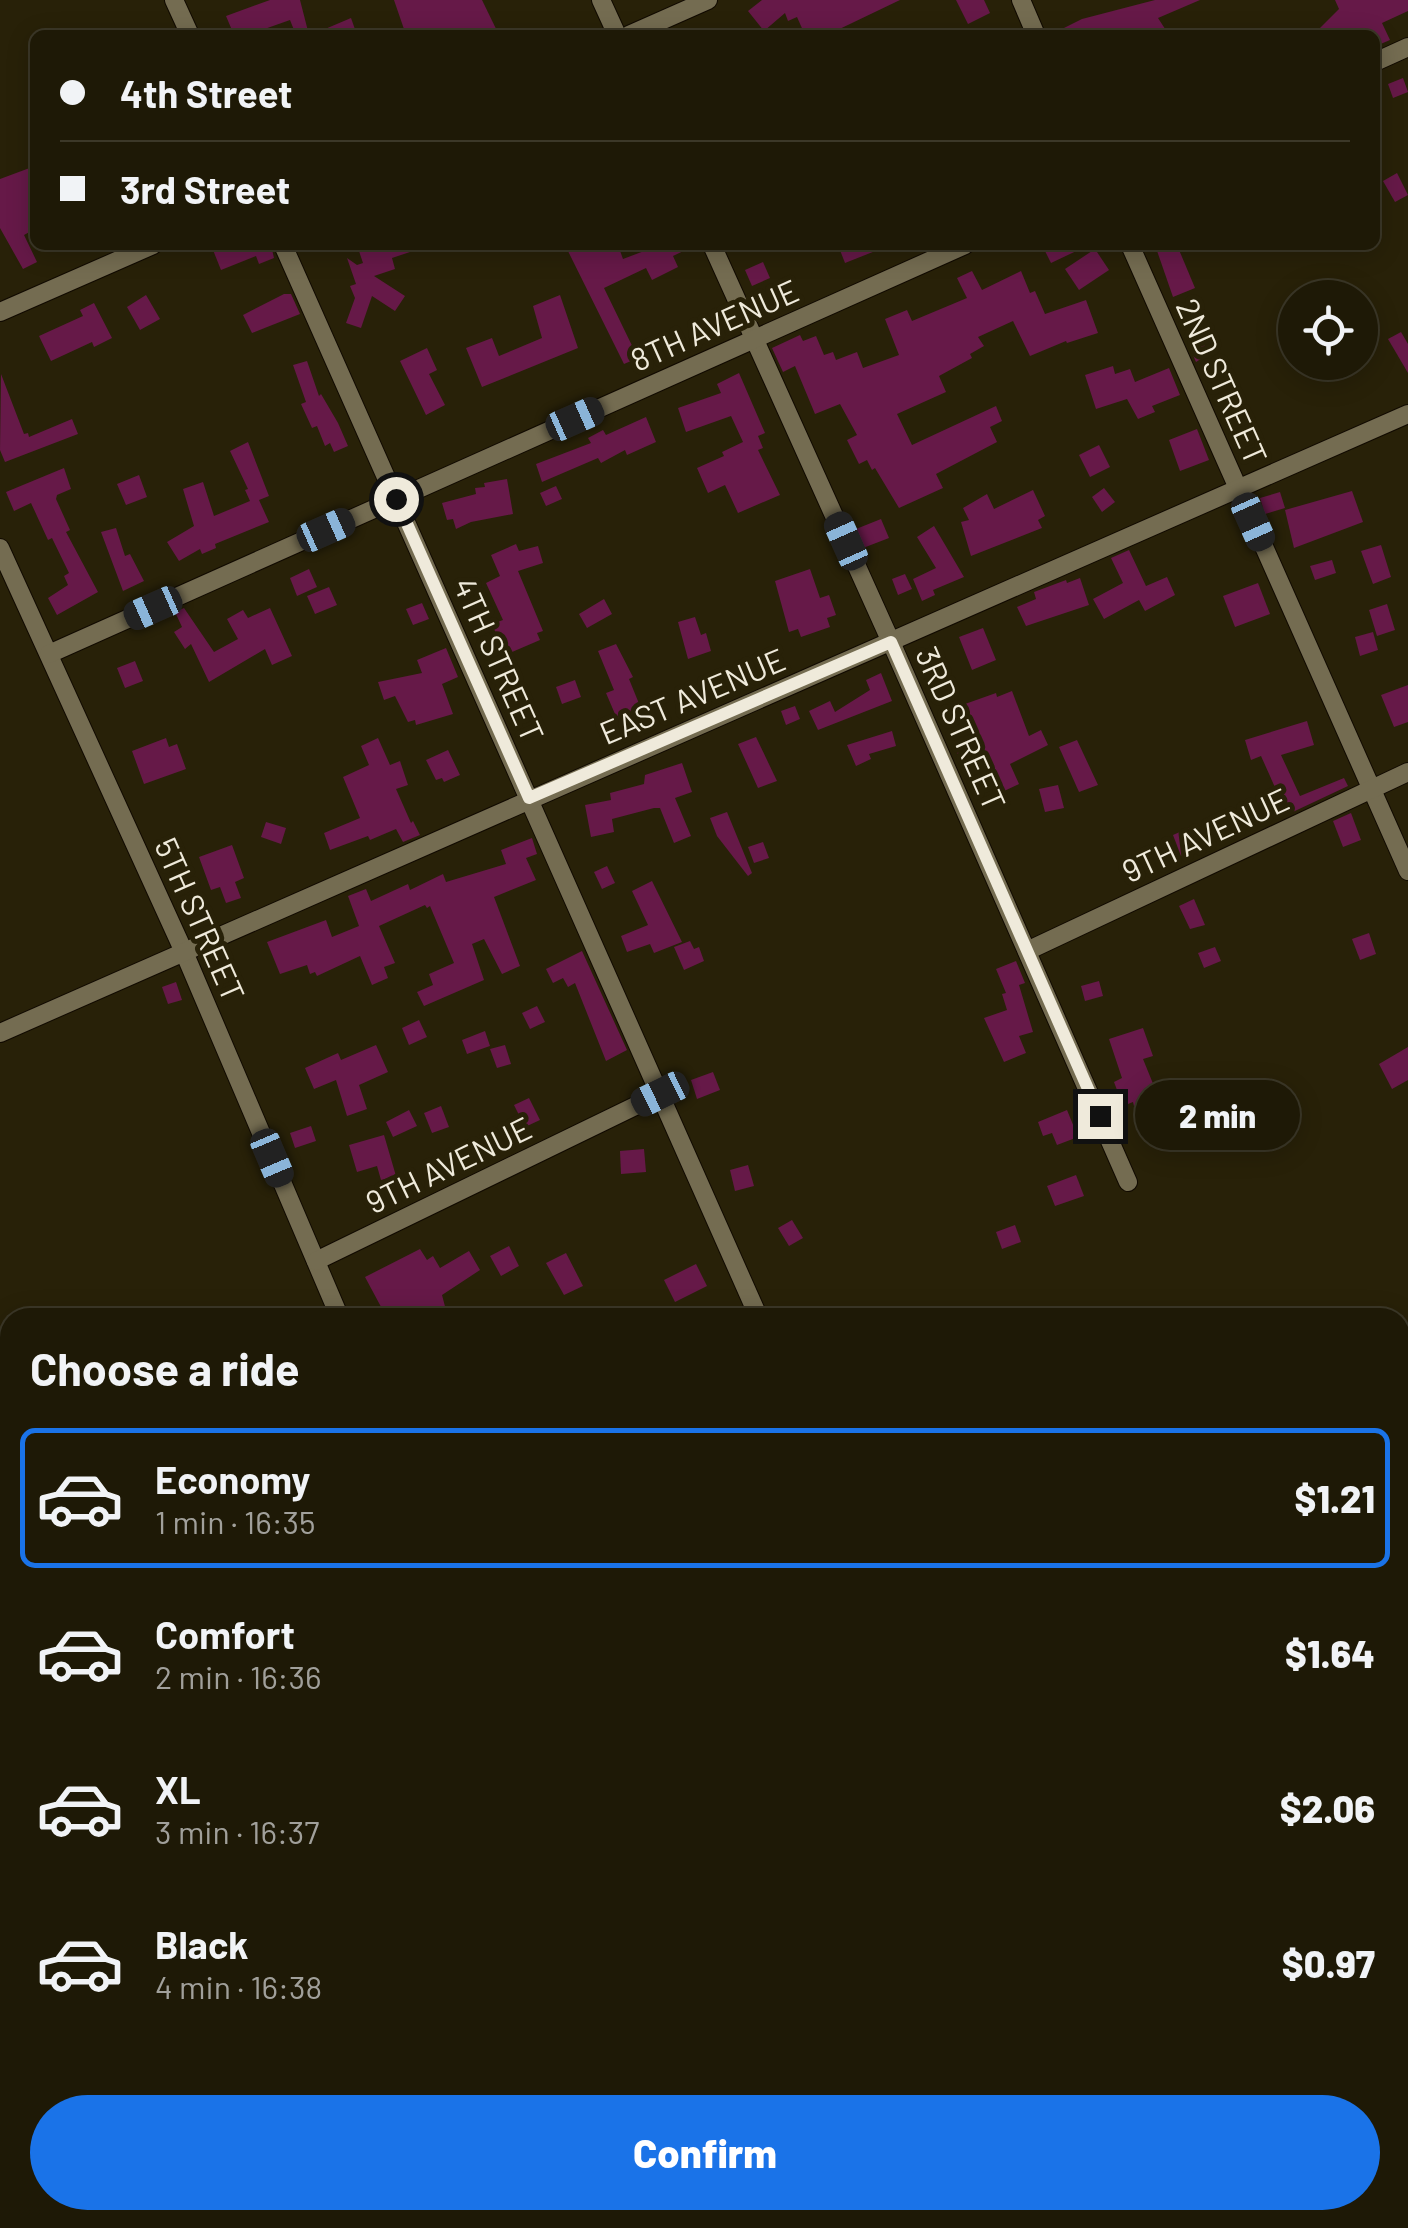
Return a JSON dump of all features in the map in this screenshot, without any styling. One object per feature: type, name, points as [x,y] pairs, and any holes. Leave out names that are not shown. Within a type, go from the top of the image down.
[{"type":"street","points":[[174,0],[188,30]]},
{"type":"street","points":[[601,0],[615,30]]},
{"type":"street","points":[[640,30],[708,0]]},
{"type":"street","points":[[1021,0],[1034,30]]},
{"type":"street","points":[[1380,60],[1408,48]]},
{"type":"street","points":[[0,312],[141,250]]},
{"type":"street","name":"4TH STREET","points":[[285,250],[755,1308]]},
{"type":"street","name":"3RD STREET","points":[[714,250],[1128,1182]]},
{"type":"street","name":"8TH AVENUE","points":[[48,654],[954,250]]},
{"type":"street","name":"2ND STREET","points":[[1132,250],[1408,871]]},
{"type":"street","name":"EAST AVENUE","points":[[0,1034],[1408,414]]},
{"type":"street","name":"5TH STREET","points":[[0,548],[184,952],[336,1308]]},
{"type":"street","name":"9TH AVENUE","points":[[1027,951],[1408,772]]},
{"type":"street","name":"9TH AVENUE","points":[[316,1261],[660,1094]]},
{"type":"building","points":[[270,0],[300,0],[308,30],[294,30],[290,20],[262,30],[232,30],[226,16]]},
{"type":"building","points":[[394,0],[482,0],[497,30],[404,30]]},
{"type":"building","points":[[762,0],[900,0],[837,30],[803,30],[797,17],[788,21],[785,13],[763,30],[748,11]]},
{"type":"building","points":[[956,0],[984,0],[990,13],[968,24]]},
{"type":"building","points":[[1155,0],[1200,0],[1158,18],[1166,30],[1060,30],[1082,19]]},
{"type":"building","points":[[1335,0],[1408,0],[1408,11],[1382,23],[1390,40],[1380,44],[1380,30],[1318,30],[1339,9]]},
{"type":"building","points":[[351,18],[355,30],[323,30]]},
{"type":"building","points":[[1403,78],[1408,92],[1393,98],[1388,84]]},
{"type":"building","points":[[30,168],[30,232],[24,235],[37,262],[23,269],[0,228],[0,179]]},
{"type":"building","points":[[1397,173],[1408,195],[1395,202],[1383,181]]},
{"type":"building","points":[[213,250],[272,250],[274,258],[259,264],[256,256],[221,270]]},
{"type":"building","points":[[416,250],[392,258],[395,269],[374,276],[405,296],[395,311],[372,296],[361,328],[346,323],[355,298],[350,286],[356,284],[347,258],[357,265],[363,263],[359,251]]},
{"type":"building","points":[[567,250],[620,250],[623,259],[647,250],[686,250],[673,256],[678,267],[652,280],[646,268],[604,288],[638,358],[624,364]]},
{"type":"building","points":[[840,250],[878,250],[845,263]]},
{"type":"building","points":[[1044,250],[1078,250],[1051,263]]},
{"type":"building","points":[[1096,250],[1109,270],[1079,290],[1065,269]]},
{"type":"building","points":[[1157,250],[1179,250],[1195,288],[1173,297]]},
{"type":"building","points":[[763,262],[770,278],[752,286],[745,270]]},
{"type":"building","points":[[972,271],[982,290],[1021,271],[1045,314],[1086,300],[1098,333],[1030,356],[1013,321],[978,337],[984,346],[970,354],[972,358],[939,376],[946,392],[897,414],[912,445],[996,406],[1002,421],[990,427],[997,442],[936,474],[943,488],[899,508],[875,468],[872,470],[867,460],[859,464],[847,440],[857,435],[840,404],[815,414],[795,366],[783,372],[772,348],[800,335],[803,341],[816,336],[824,355],[833,352],[836,360],[857,352],[863,368],[899,355],[885,319],[907,310],[912,321],[967,298],[957,278]]},
{"type":"building","points":[[291,294],[300,314],[252,333],[243,315]]},
{"type":"building","points":[[146,295],[160,319],[140,330],[127,307]]},
{"type":"building","points":[[560,295],[578,348],[482,387],[466,348],[492,338],[499,356],[542,338],[533,306]]},
{"type":"building","points":[[94,303],[112,338],[94,347],[92,342],[51,361],[39,336],[83,316],[80,310]]},
{"type":"building","points":[[1401,332],[1408,344],[1408,373],[1388,339]]},
{"type":"building","points":[[1201,340],[1210,353],[1196,362],[1190,348]]},
{"type":"building","points":[[427,348],[437,370],[429,374],[445,405],[426,415],[400,361]]},
{"type":"building","points":[[307,361],[319,396],[348,446],[334,452],[330,443],[325,446],[317,426],[312,428],[301,404],[306,402],[293,365]]},
{"type":"building","points":[[1113,366],[1115,374],[1130,369],[1135,382],[1169,368],[1180,395],[1152,406],[1155,412],[1138,419],[1127,399],[1096,409],[1085,375]]},
{"type":"building","points":[[739,373],[765,433],[758,436],[763,448],[758,450],[780,495],[738,513],[725,485],[708,493],[697,468],[743,442],[731,416],[686,432],[678,408],[721,393],[717,384]]},
{"type":"building","points":[[1,374],[24,434],[29,437],[72,419],[78,434],[5,462],[0,450]]},
{"type":"building","points":[[646,417],[656,442],[627,455],[625,450],[601,463],[598,458],[542,482],[536,464],[591,443],[588,438],[603,430],[606,435]]},
{"type":"building","points":[[1197,429],[1209,460],[1180,471],[1169,440]]},
{"type":"building","points":[[248,442],[269,496],[259,500],[269,522],[179,561],[167,542],[194,526],[183,489],[203,482],[214,516],[250,501],[230,451]]},
{"type":"building","points":[[1099,445],[1110,467],[1090,477],[1079,455]]},
{"type":"building","points":[[64,468],[71,489],[56,499],[70,530],[66,532],[98,592],[57,615],[48,598],[68,585],[64,576],[69,573],[31,503],[14,511],[6,492]]},
{"type":"building","points":[[139,475],[147,497],[126,505],[117,484]]},
{"type":"building","points":[[507,479],[513,514],[456,529],[453,519],[447,520],[442,503],[476,494],[475,488],[485,487],[484,483]]},
{"type":"building","points":[[556,486],[562,499],[546,506],[540,493]]},
{"type":"building","points":[[1104,488],[1115,502],[1102,512],[1092,497]]},
{"type":"building","points":[[1033,490],[1045,516],[1038,520],[1042,528],[971,556],[961,522],[969,520],[963,508],[987,494],[994,509]]},
{"type":"building","points":[[1352,491],[1363,522],[1294,548],[1285,510]]},
{"type":"building","points":[[1280,492],[1285,508],[1265,514],[1260,498]]},
{"type":"building","points":[[881,519],[889,538],[863,548],[856,529]]},
{"type":"building","points":[[934,526],[964,577],[933,590],[935,595],[922,601],[913,579],[936,568],[917,537]]},
{"type":"building","points":[[116,528],[125,556],[130,554],[144,581],[123,591],[101,532]]},
{"type":"building","points":[[516,544],[519,551],[538,546],[543,563],[518,571],[543,631],[537,633],[540,640],[505,655],[492,624],[503,620],[486,583],[500,576],[491,555]]},
{"type":"building","points":[[1381,545],[1391,577],[1373,584],[1361,551]]},
{"type":"building","points":[[1129,550],[1146,586],[1167,577],[1175,595],[1145,611],[1139,600],[1104,619],[1093,599],[1123,583],[1111,558]]},
{"type":"building","points":[[1332,560],[1336,573],[1315,580],[1310,566]]},
{"type":"building","points":[[309,569],[317,587],[297,596],[290,578]]},
{"type":"building","points":[[810,569],[820,598],[829,595],[836,615],[827,618],[830,627],[801,637],[798,629],[789,632],[775,581]]},
{"type":"building","points":[[905,574],[912,589],[898,595],[892,579]]},
{"type":"building","points":[[1080,578],[1089,605],[1026,626],[1017,607],[1036,599],[1034,592]]},
{"type":"building","points":[[1258,583],[1270,614],[1235,627],[1223,596]]},
{"type":"building","points":[[329,587],[337,605],[315,614],[307,596]]},
{"type":"building","points":[[604,599],[612,614],[587,628],[579,614]]},
{"type":"building","points":[[422,603],[429,619],[413,625],[406,609]]},
{"type":"building","points":[[1387,604],[1395,630],[1377,636],[1369,610]]},
{"type":"building","points":[[184,608],[214,652],[238,639],[227,619],[243,610],[248,618],[270,608],[292,656],[272,665],[265,649],[209,682],[191,644],[185,649],[174,632],[182,627],[175,612]]},
{"type":"building","points":[[695,617],[701,635],[706,633],[711,651],[688,659],[678,622]]},
{"type":"building","points":[[983,628],[996,660],[972,670],[959,637]]},
{"type":"building","points":[[1373,632],[1378,650],[1360,656],[1355,637]]},
{"type":"building","points":[[616,644],[633,677],[629,679],[642,711],[618,721],[606,693],[614,690],[598,651]]},
{"type":"building","points":[[446,648],[458,677],[442,684],[453,714],[416,725],[415,720],[408,722],[395,696],[384,700],[378,682],[422,673],[417,660]]},
{"type":"building","points":[[135,661],[143,681],[125,688],[117,668]]},
{"type":"building","points":[[881,673],[892,701],[818,730],[809,711],[830,701],[835,712],[870,690],[866,680]]},
{"type":"building","points":[[575,680],[581,697],[562,704],[556,687]]},
{"type":"building","points":[[1408,685],[1408,722],[1394,727],[1381,695]]},
{"type":"building","points":[[1012,691],[1029,736],[1041,730],[1048,745],[1010,764],[1019,784],[1002,792],[989,761],[966,771],[956,750],[978,740],[965,704]]},
{"type":"building","points":[[795,706],[800,719],[786,725],[781,711]]},
{"type":"building","points":[[1307,721],[1314,745],[1281,755],[1300,796],[1344,778],[1348,786],[1280,818],[1275,806],[1282,803],[1261,756],[1251,760],[1245,740]]},
{"type":"building","points":[[892,731],[896,746],[869,754],[871,759],[856,766],[847,745]]},
{"type":"building","points":[[756,737],[777,781],[758,788],[738,744]]},
{"type":"building","points":[[166,738],[169,747],[177,744],[186,769],[144,784],[132,751]]},
{"type":"building","points":[[378,738],[390,765],[400,761],[408,785],[396,789],[420,835],[403,842],[396,829],[330,850],[324,833],[360,818],[343,777],[369,765],[361,746]]},
{"type":"building","points":[[1077,740],[1098,785],[1079,792],[1059,747]]},
{"type":"building","points":[[448,750],[460,775],[444,782],[442,778],[436,780],[426,760]]},
{"type":"building","points":[[682,763],[692,792],[675,798],[691,836],[674,843],[660,808],[654,808],[612,819],[614,832],[591,837],[585,805],[611,800],[610,793],[644,784],[645,775]]},
{"type":"building","points":[[1058,785],[1064,808],[1045,812],[1039,789]]},
{"type":"building","points":[[727,812],[752,873],[748,876],[717,836],[710,818]]},
{"type":"building","points":[[1351,813],[1361,840],[1343,847],[1333,821]]},
{"type":"building","points":[[266,822],[286,828],[281,844],[261,837]]},
{"type":"building","points":[[1191,827],[1200,848],[1181,856],[1173,835]]},
{"type":"building","points":[[532,838],[537,854],[526,858],[536,880],[494,897],[520,966],[502,974],[484,939],[472,944],[484,980],[424,1006],[417,992],[433,985],[429,974],[454,963],[430,906],[425,905],[379,926],[395,963],[384,967],[388,978],[372,985],[360,956],[317,976],[315,972],[310,974],[307,965],[280,974],[267,942],[326,920],[332,937],[359,926],[348,896],[366,889],[371,901],[408,884],[410,890],[443,874],[446,882],[506,864],[501,850]]},
{"type":"building","points":[[763,842],[769,858],[754,863],[748,847]]},
{"type":"building","points":[[232,845],[244,878],[235,882],[241,898],[226,903],[220,887],[211,890],[199,857]]},
{"type":"building","points":[[607,866],[615,883],[602,889],[594,872]]},
{"type":"building","points":[[652,881],[682,942],[654,953],[650,944],[627,952],[621,936],[648,925],[632,891]]},
{"type":"building","points":[[1194,899],[1205,925],[1190,929],[1179,906]]},
{"type":"building","points":[[1369,933],[1376,954],[1360,960],[1352,939]]},
{"type":"building","points":[[690,941],[694,949],[699,947],[704,961],[684,970],[674,947]]},
{"type":"building","points":[[1215,947],[1221,961],[1204,968],[1198,953]]},
{"type":"building","points":[[582,951],[627,1050],[606,1061],[575,983],[568,987],[563,978],[553,983],[546,969]]},
{"type":"building","points":[[1016,961],[1025,983],[1019,985],[1033,1032],[1019,1036],[1026,1053],[1004,1062],[984,1018],[1007,1010],[1002,994],[1006,993],[996,969]]},
{"type":"building","points":[[1099,981],[1103,996],[1085,1001],[1081,986]]},
{"type":"building","points":[[176,982],[182,1000],[168,1004],[162,987]]},
{"type":"building","points":[[537,1006],[545,1022],[530,1029],[522,1013]]},
{"type":"building","points":[[419,1020],[427,1037],[409,1045],[402,1028]]},
{"type":"building","points":[[1143,1028],[1153,1056],[1143,1059],[1158,1096],[1134,1106],[1133,1102],[1123,1106],[1114,1082],[1122,1078],[1109,1039]]},
{"type":"building","points":[[485,1031],[490,1046],[467,1054],[462,1040]]},
{"type":"building","points":[[376,1045],[388,1072],[359,1085],[367,1109],[347,1116],[336,1080],[314,1089],[305,1068],[338,1053],[341,1060]]},
{"type":"building","points":[[505,1045],[511,1064],[497,1068],[490,1049]]},
{"type":"building","points":[[1408,1047],[1408,1080],[1392,1089],[1379,1064]]},
{"type":"building","points":[[713,1072],[720,1090],[697,1099],[691,1080]]},
{"type":"building","points":[[529,1098],[540,1120],[525,1127],[514,1105]]},
{"type":"building","points":[[441,1106],[449,1127],[432,1133],[424,1113]]},
{"type":"building","points":[[409,1110],[417,1126],[393,1137],[386,1122]]},
{"type":"building","points":[[1067,1110],[1078,1137],[1057,1145],[1052,1133],[1043,1136],[1038,1122]]},
{"type":"building","points":[[311,1126],[316,1141],[295,1148],[290,1133]]},
{"type":"building","points":[[384,1135],[396,1176],[381,1180],[377,1166],[357,1172],[349,1145]]},
{"type":"building","points":[[644,1149],[646,1172],[621,1174],[620,1151]]},
{"type":"building","points":[[748,1165],[754,1186],[735,1191],[730,1170]]},
{"type":"building","points":[[1076,1175],[1084,1196],[1055,1206],[1047,1186]]},
{"type":"building","points":[[792,1220],[803,1238],[789,1246],[778,1228]]},
{"type":"building","points":[[1015,1225],[1021,1242],[1002,1249],[996,1232]]},
{"type":"building","points":[[509,1246],[519,1266],[501,1276],[490,1256]]},
{"type":"building","points":[[420,1249],[427,1260],[433,1256],[440,1268],[469,1251],[480,1270],[442,1295],[445,1308],[382,1308],[365,1277]]},
{"type":"building","points":[[566,1253],[583,1286],[564,1295],[546,1263]]},
{"type":"building","points":[[696,1264],[707,1286],[675,1302],[664,1280]]},
{"type":"route","points":[[396,499],[529,798],[891,642],[1100,1116]]}]
